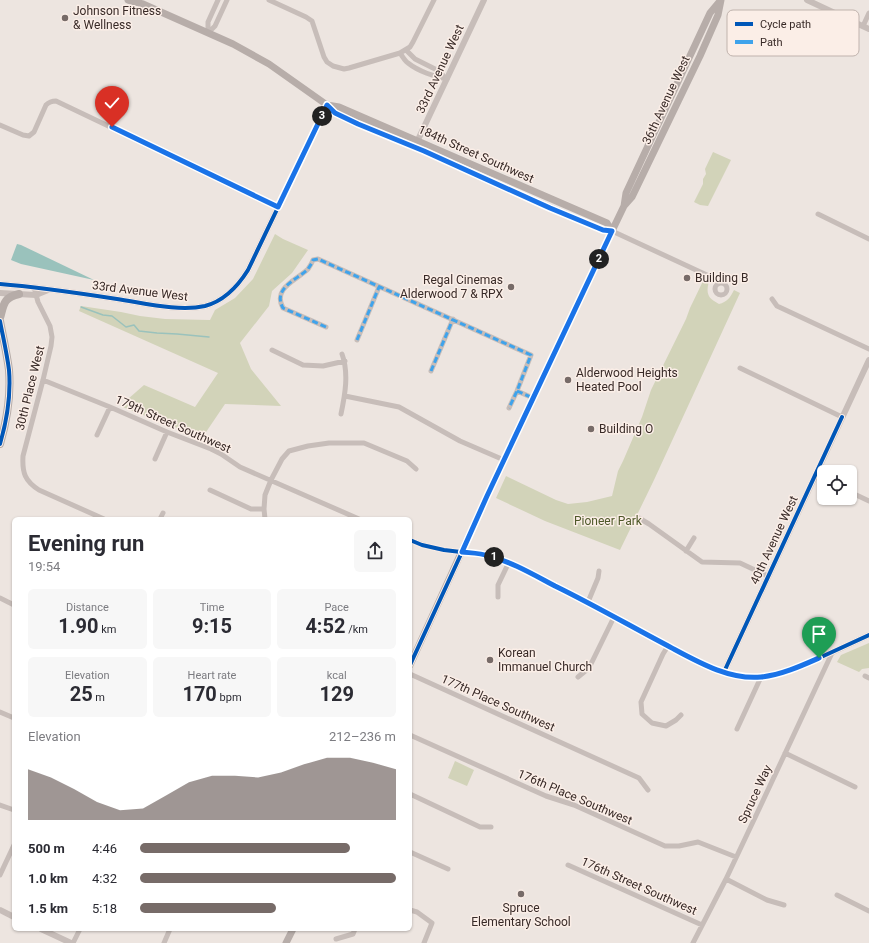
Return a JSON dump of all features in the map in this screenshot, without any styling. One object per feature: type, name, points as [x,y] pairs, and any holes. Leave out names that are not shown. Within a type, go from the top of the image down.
[{"type":"main road","name":"184th Street Southwest","points":[[128,0],[143,4]]},
{"type":"main road","name":"184th Street Southwest","points":[[135,0],[208,32],[269,64],[327,105],[335,113],[358,124],[416,144],[483,170],[606,223],[612,231]]},
{"type":"main road","name":"36th Avenue West","points":[[412,661],[504,460],[624,206],[626,193],[710,13],[720,0]]},
{"type":"main road","name":"184th Street Southwest","points":[[416,144],[550,208],[603,230],[612,231]]},
{"type":"main road","points":[[483,170],[487,175],[521,190],[524,195],[529,194],[543,200],[555,201]]},
{"type":"main road","points":[[0,318],[6,301],[10,297],[19,294]]},
{"type":"main road","points":[[0,321],[9,370],[10,388],[6,420],[0,444]]},
{"type":"main road","points":[[286,943],[292,931]]},
{"type":"street","points":[[208,32],[208,22],[218,0]]},
{"type":"street","points":[[208,32],[215,26],[227,0]]},
{"type":"street","points":[[269,0],[312,21],[324,58],[333,66],[344,69],[400,54],[406,50],[413,42],[434,0]]},
{"type":"street","name":"33rd Avenue West","points":[[416,144],[484,0]]},
{"type":"street","points":[[807,0],[829,10]]},
{"type":"street","points":[[864,27],[869,13]]},
{"type":"street","points":[[406,50],[415,59],[439,71],[447,80]]},
{"type":"street","points":[[400,54],[412,66],[436,78],[447,80]]},
{"type":"street","points":[[0,125],[29,136],[34,132],[48,102],[56,101],[278,207]]},
{"type":"street","name":"33rd Avenue West","points":[[0,284],[34,287],[180,308],[194,308],[219,300],[241,281],[248,270],[327,105]]},
{"type":"street","points":[[818,214],[869,238]]},
{"type":"street","name":"184th Street Southwest","points":[[612,231],[709,276],[718,284]]},
{"type":"street","points":[[326,327],[283,308],[280,303],[280,297],[290,282],[309,268],[313,260],[318,259],[531,355],[509,408]]},
{"type":"street","name":"30th Place West","points":[[34,287],[38,302],[50,326],[52,336],[43,380],[23,456],[23,472],[26,479],[32,486],[100,517]]},
{"type":"street","points":[[357,340],[380,287]]},
{"type":"street","name":"33rd Avenue West","points":[[0,293],[36,295],[48,290]]},
{"type":"street","points":[[772,299],[778,306],[869,349]]},
{"type":"street","points":[[431,371],[453,319]]},
{"type":"street","points":[[272,350],[303,365],[323,366],[345,361]]},
{"type":"street","points":[[341,414],[345,396],[346,373],[345,361],[342,354]]},
{"type":"street","name":"40th Avenue West","points":[[724,672],[869,360]]},
{"type":"street","points":[[740,368],[842,417]]},
{"type":"street","name":"179th Street Southwest","points":[[43,380],[211,449],[240,467],[354,517]]},
{"type":"street","points":[[517,391],[533,398]]},
{"type":"street","points":[[345,396],[399,407],[460,441],[504,460]]},
{"type":"street","points":[[97,435],[110,407]]},
{"type":"street","points":[[155,459],[167,432]]},
{"type":"street","points":[[265,517],[265,495],[282,459],[289,451],[308,446],[330,443],[364,443],[407,461],[416,470]]},
{"type":"street","points":[[210,490],[251,509],[264,510]]},
{"type":"street","points":[[857,495],[869,501]]},
{"type":"street","points":[[161,517],[163,513]]},
{"type":"street","points":[[639,518],[702,562],[740,564],[768,576]]},
{"type":"street","points":[[686,551],[694,538]]},
{"type":"street","points":[[412,541],[439,549],[474,553],[509,562],[588,602],[700,663],[724,672],[742,676],[761,677],[791,670],[832,653],[869,635]]},
{"type":"street","points":[[498,597],[498,585],[509,562]]},
{"type":"street","points":[[588,602],[598,578],[599,571]]},
{"type":"street","points":[[0,598],[12,604]]},
{"type":"street","points":[[578,677],[589,668],[614,617]]},
{"type":"street","points":[[668,646],[640,702],[642,714],[652,723],[666,726],[681,715]]},
{"type":"street","name":"Spruce Way","points":[[693,943],[726,879],[832,653]]},
{"type":"street","name":"177th Place Southwest","points":[[412,675],[639,778],[648,790]]},
{"type":"street","points":[[737,729],[761,677]]},
{"type":"street","points":[[0,712],[12,717]]},
{"type":"street","name":"176th Place Southwest","points":[[412,736],[546,796],[574,805],[665,846],[679,846],[698,842],[736,856]]},
{"type":"street","points":[[785,753],[855,788]]},
{"type":"street","points":[[412,795],[480,827],[491,827]]},
{"type":"street","points":[[0,805],[12,809]]},
{"type":"street","points":[[0,874],[12,849]]},
{"type":"street","points":[[412,853],[448,869]]},
{"type":"street","name":"176th Street Southwest","points":[[568,865],[702,925]]},
{"type":"street","points":[[726,879],[767,900],[784,905]]},
{"type":"street","points":[[837,895],[869,911]]},
{"type":"street","points":[[0,910],[12,915]]},
{"type":"street","points":[[412,911],[417,912],[432,923],[424,943]]},
{"type":"street","points":[[45,931],[72,943],[79,931]]},
{"type":"street","points":[[164,943],[169,931]]},
{"type":"street","points":[[336,939],[353,934],[355,931]]},
{"type":"green space","points":[[713,152],[731,160],[708,206],[700,205],[694,202],[703,184],[703,179],[706,174],[705,169]]},
{"type":"green space","points":[[275,234],[308,250],[292,273],[272,291],[269,306],[240,343],[251,369],[281,406],[225,404],[202,438],[120,406],[144,385],[195,407],[218,373],[79,311],[81,306],[165,319],[210,320],[215,310],[235,298],[253,279]]},
{"type":"green space","name":"Pioneer Park","points":[[704,279],[709,281],[708,295],[712,300],[719,304],[728,299],[734,290],[740,293],[620,550],[545,521],[496,498],[506,476],[556,500],[568,504],[587,502],[612,496],[618,471],[642,417],[651,390]]},
{"type":"green space","points":[[869,643],[869,668],[862,669],[859,672],[837,662],[841,655]]},
{"type":"green space","points":[[455,761],[474,770],[467,786],[448,778]]},
{"type":"water","points":[[17,244],[94,280],[21,264],[11,260]]},
{"type":"waterway","points":[[81,307],[103,315],[112,316],[126,327],[134,325],[139,331],[209,337]]},
{"type":"marked path","points":[[326,327],[283,308],[280,301],[283,290],[287,285],[308,269],[313,260],[318,259],[531,355],[509,408]]},
{"type":"marked path","points":[[357,340],[379,287]]},
{"type":"marked path","points":[[431,371],[453,319]]},
{"type":"marked path","points":[[517,391],[533,398]]},
{"type":"cycle path","points":[[0,284],[58,290],[150,305],[184,308],[205,306],[218,301],[240,282],[248,270],[327,105]]},
{"type":"cycle path","points":[[0,321],[9,370],[8,407],[0,444]]},
{"type":"cycle path","points":[[724,672],[842,417]]},
{"type":"cycle path","points":[[412,541],[422,545],[444,550],[489,556],[509,562],[588,602],[700,663],[724,672],[742,676],[761,677],[791,670],[869,635]]},
{"type":"cycle path","points":[[412,661],[462,552]]},
{"type":"place","name":"Johnson Fitness & Wellness","points":[[65,18]]},
{"type":"place","name":"Building B","points":[[687,278]]},
{"type":"place","name":"Regal Cinemas Alderwood 7 & RPX","points":[[511,287]]},
{"type":"place","name":"Alderwood Heights Heated Pool","points":[[568,380]]},
{"type":"place","name":"Building O","points":[[591,429]]},
{"type":"place","name":"Korean Immanuel Church","points":[[490,660]]},
{"type":"place","name":"Spruce Elementary School","points":[[521,894]]},
{"type":"route","points":[[112,127],[278,207],[327,105],[335,113],[358,124],[424,151],[550,208],[603,230],[612,231],[462,552],[489,556],[509,562],[588,602],[700,663],[724,672],[742,676],[761,677],[791,670],[819,658]]}]
